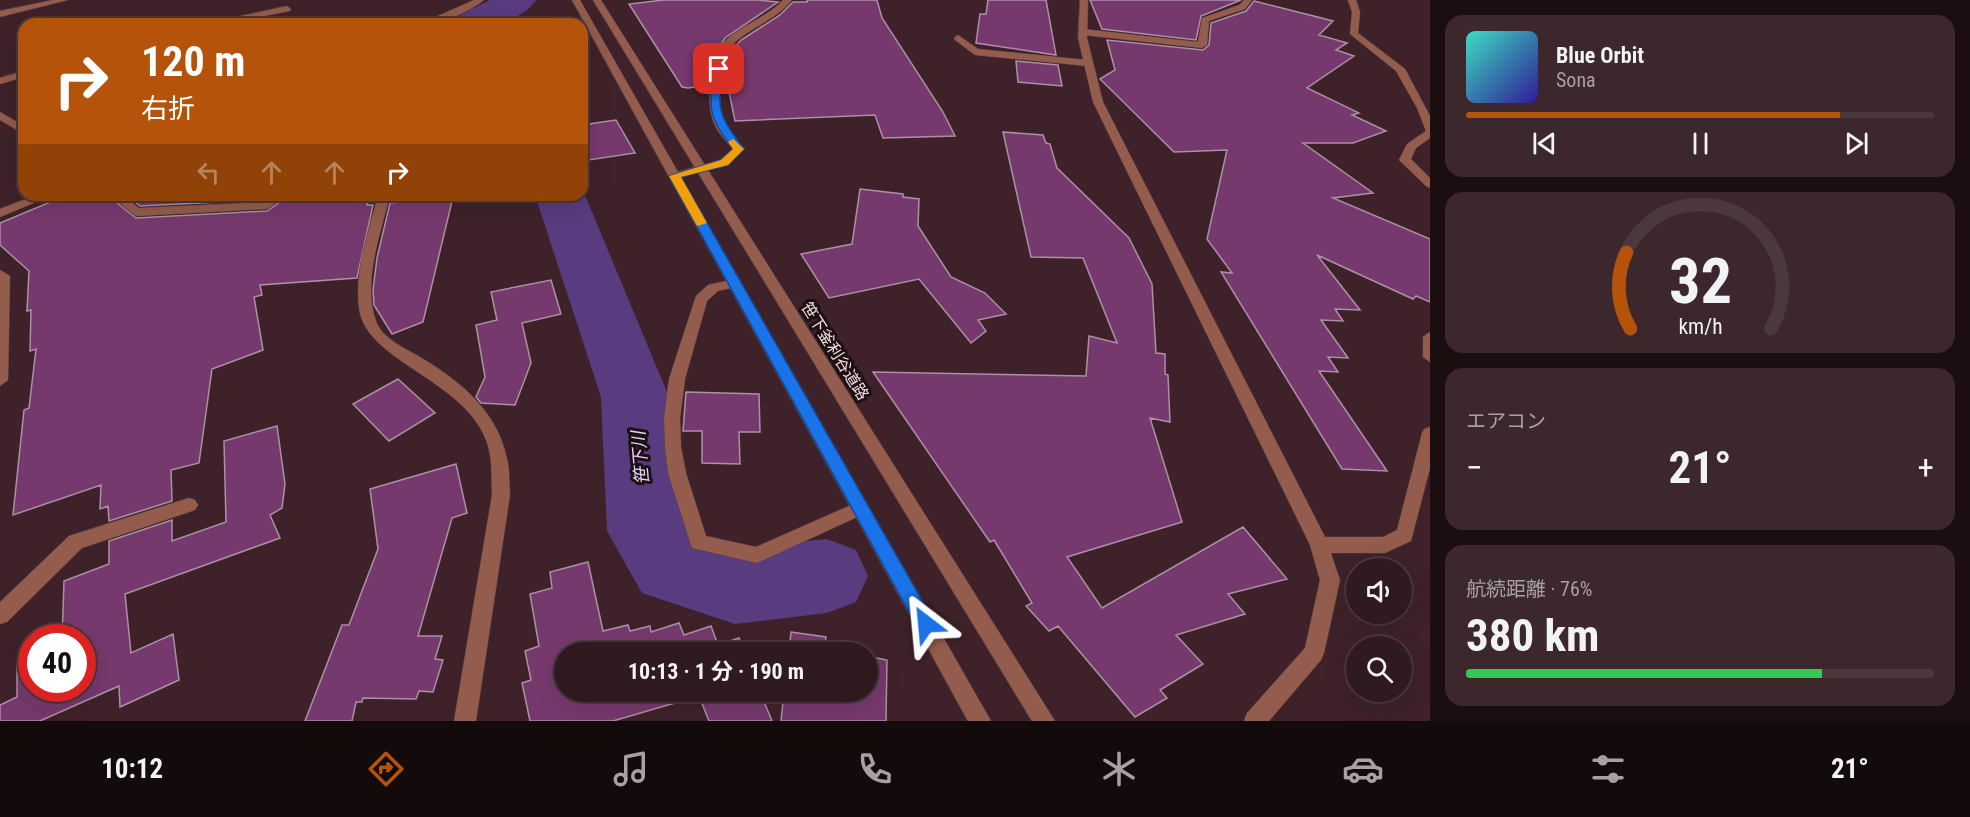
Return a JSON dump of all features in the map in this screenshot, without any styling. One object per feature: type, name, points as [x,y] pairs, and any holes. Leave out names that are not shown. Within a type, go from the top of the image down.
[{"type":"street","points":[[0,14],[64,0]]},
{"type":"street","points":[[440,18],[480,0]]},
{"type":"street","points":[[576,0],[586,18]]},
{"type":"street","name":"笹下釜利谷道路","points":[[597,0],[1044,721]]},
{"type":"street","points":[[674,176],[724,162],[739,149],[719,124],[714,102],[722,51],[727,44],[769,18],[788,0]]},
{"type":"street","points":[[1083,0],[1081,12],[1087,63],[1098,102],[1319,544],[1330,580],[1314,653],[1255,721]]},
{"type":"street","points":[[1083,32],[1202,45],[1205,20],[1242,7],[1248,0]]},
{"type":"street","points":[[1352,0],[1356,12],[1354,34],[1400,69],[1422,108],[1430,131],[1411,146],[1405,160],[1430,184]]},
{"type":"street","points":[[240,18],[287,9]]},
{"type":"street","points":[[588,22],[980,721]]},
{"type":"street","points":[[958,38],[975,52],[1087,63]]},
{"type":"street","points":[[0,81],[18,76]]},
{"type":"street","points":[[0,115],[18,127]]},
{"type":"street","points":[[0,213],[31,201]]},
{"type":"street","points":[[122,201],[136,212],[267,206],[274,201]]},
{"type":"street","points":[[383,201],[365,296],[369,322],[395,349],[439,376],[472,405],[489,430],[499,457],[501,495],[465,721]]},
{"type":"street","points":[[0,274],[3,276],[0,380]]},
{"type":"street","points":[[735,283],[713,288],[701,300],[677,379],[672,418],[673,447],[677,473],[699,542],[757,555],[860,508]]},
{"type":"street","points":[[1430,337],[1430,357]]},
{"type":"street","points":[[1319,544],[1385,546],[1406,535],[1430,433]]},
{"type":"street","points":[[0,615],[16,603],[76,542],[189,505]]},
{"type":"building","points":[[664,0],[778,2],[725,38],[714,56],[708,85],[688,88],[682,87],[629,4]]},
{"type":"building","points":[[807,0],[877,0],[882,18],[943,112],[955,136],[883,138],[875,115],[735,121],[727,82],[723,82],[730,52],[741,40],[780,15],[793,2],[807,2]]},
{"type":"building","points":[[988,0],[1046,0],[1056,55],[976,43],[980,14],[986,14]]},
{"type":"building","points":[[1090,0],[1241,0],[1201,16],[1196,40],[1102,29]]},
{"type":"building","points":[[1254,1],[1333,21],[1319,35],[1347,43],[1336,50],[1354,56],[1307,88],[1359,113],[1352,115],[1386,131],[1353,143],[1303,143],[1373,193],[1333,198],[1430,239],[1430,302],[1416,296],[1413,299],[1317,255],[1360,310],[1335,309],[1343,321],[1321,320],[1348,358],[1328,357],[1338,372],[1319,371],[1387,471],[1342,469],[1221,272],[1232,273],[1207,239],[1227,150],[1174,152],[1100,79],[1115,70],[1107,40],[1203,50],[1209,45],[1211,23],[1246,11]]},
{"type":"building","points":[[1016,61],[1058,65],[1062,86],[1018,82]]},
{"type":"building","points":[[616,120],[635,153],[588,160],[588,124]]},
{"type":"building","points":[[1003,132],[1043,135],[1046,143],[1050,144],[1057,168],[1129,238],[1152,284],[1156,353],[1165,354],[1170,422],[1150,418],[1182,522],[1067,557],[1102,608],[1243,527],[1287,579],[1228,594],[1245,614],[1176,635],[1203,664],[1160,690],[1167,698],[1135,717],[1058,626],[1049,631],[1026,606],[1032,603],[994,540],[990,542],[873,372],[1086,376],[1089,336],[1117,343],[1083,258],[1031,257]]},
{"type":"building","points":[[860,189],[903,194],[903,197],[919,199],[918,226],[951,277],[985,293],[1006,314],[978,320],[986,331],[971,343],[919,279],[829,298],[801,254],[852,244]]},
{"type":"building","points":[[53,201],[115,201],[136,218],[267,211],[281,201],[368,201],[367,205],[373,205],[357,278],[260,285],[262,295],[254,297],[263,350],[212,369],[199,463],[171,470],[172,501],[109,521],[108,506],[100,509],[101,485],[13,515],[24,410],[29,408],[36,349],[30,351],[31,310],[27,311],[29,271],[0,245],[0,223]]},
{"type":"building","points":[[134,201],[242,201],[140,206]]},
{"type":"building","points":[[452,201],[423,322],[392,334],[374,305],[373,290],[377,258],[390,203]]},
{"type":"building","points":[[551,280],[561,314],[522,323],[531,363],[515,405],[481,403],[476,397],[485,377],[476,325],[497,320],[491,292]]},
{"type":"building","points":[[398,379],[435,413],[389,441],[353,404]]},
{"type":"building","points":[[686,392],[759,394],[760,432],[739,432],[740,464],[702,463],[702,431],[683,431]]},
{"type":"building","points":[[277,426],[285,484],[282,508],[270,515],[280,538],[125,594],[131,653],[173,634],[179,680],[120,707],[119,686],[96,696],[96,624],[62,624],[64,581],[109,564],[109,541],[172,520],[172,541],[226,522],[224,441]]},
{"type":"building","points":[[456,464],[467,513],[452,518],[418,636],[442,636],[435,659],[443,660],[433,692],[419,691],[416,699],[363,698],[362,702],[356,702],[352,721],[305,721],[342,625],[349,625],[378,549],[370,489]]},
{"type":"building","points":[[588,562],[603,631],[628,625],[630,631],[650,626],[651,632],[679,623],[684,635],[711,626],[717,642],[554,642],[554,702],[678,702],[613,721],[530,721],[522,683],[531,680],[525,651],[539,646],[530,594],[552,588],[550,572]]},
{"type":"building","points":[[791,632],[826,637],[825,642],[790,642]]},
{"type":"building","points":[[739,638],[741,642],[727,642]]},
{"type":"building","points":[[878,658],[887,660],[886,721],[781,721],[783,702],[878,702]]},
{"type":"building","points":[[17,664],[18,702],[83,702],[40,721],[0,721],[0,705],[17,697]]},
{"type":"building","points":[[701,702],[764,702],[772,721],[709,721]]},
{"type":"waterway","name":"笹下川","points":[[483,18],[518,0]]},
{"type":"waterway","name":"笹下川","points":[[563,201],[635,397],[646,531],[671,567],[735,586],[827,576]]},
{"type":"slow traffic","points":[[701,223],[674,176],[724,162],[739,149],[733,142]]},
{"type":"route","points":[[719,69],[714,102],[719,124],[739,149],[724,162],[674,176],[926,624]]}]
